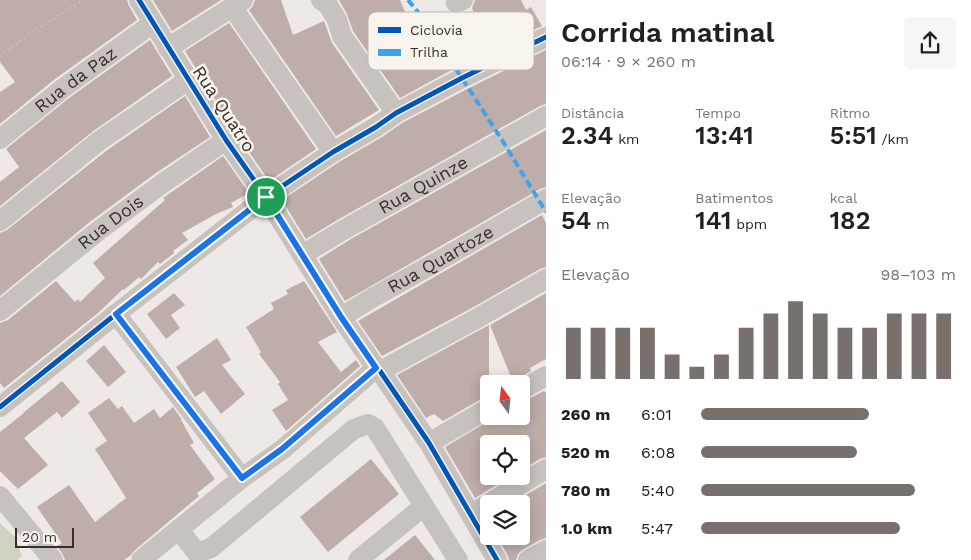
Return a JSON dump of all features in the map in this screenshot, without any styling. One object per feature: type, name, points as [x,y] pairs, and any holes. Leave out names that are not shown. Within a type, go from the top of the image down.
[{"type":"street","name":"Rua Quatro","points":[[139,0],[226,140],[266,197],[341,317],[429,443],[497,560]]},
{"type":"street","points":[[321,0],[328,6],[337,20],[342,36],[396,113]]},
{"type":"street","points":[[168,48],[238,4],[333,152]]},
{"type":"street","name":"Rua da Paz","points":[[0,139],[62,89],[153,23]]},
{"type":"street","points":[[534,43],[546,37]]},
{"type":"street","points":[[0,407],[266,197],[396,113],[478,70]]},
{"type":"street","points":[[0,221],[99,141],[188,80]]},
{"type":"street","name":"Rua Quinze","points":[[302,255],[546,116]]},
{"type":"street","name":"Rua Dois","points":[[0,311],[98,231],[226,140]]},
{"type":"street","name":"Rua Quartoze","points":[[341,317],[543,200]]},
{"type":"street","points":[[141,560],[242,478],[282,449],[378,369],[476,320],[546,279]]},
{"type":"street","points":[[116,314],[242,478]]},
{"type":"street","points":[[530,385],[546,376]]},
{"type":"street","points":[[429,443],[480,413]]},
{"type":"street","points":[[179,530],[196,553],[211,548],[354,429],[368,424],[375,428],[458,560]]},
{"type":"street","points":[[471,514],[546,469]]},
{"type":"street","points":[[0,496],[53,560]]},
{"type":"street","points":[[358,560],[424,506]]},
{"type":"street","points":[[528,560],[546,550]]},
{"type":"path","points":[[0,57],[29,34],[83,0]]},
{"type":"green space","points":[[0,523],[15,537],[22,556],[17,560],[0,560]]},
{"type":"building","points":[[0,0],[127,0],[137,20],[55,79],[0,124],[0,92],[15,82],[0,62]]},
{"type":"building","points":[[153,0],[221,0],[172,31]]},
{"type":"building","points":[[255,0],[281,0],[293,35],[324,21],[332,43],[379,110],[336,136],[249,10]]},
{"type":"building","points":[[339,0],[400,0],[405,12],[368,12],[368,52],[353,31],[347,14]]},
{"type":"building","points":[[475,0],[521,0],[526,10],[531,7],[534,12],[474,12],[472,8]]},
{"type":"building","points":[[534,12],[542,26],[534,30]]},
{"type":"building","points":[[229,23],[316,149],[269,181],[236,133],[185,51]]},
{"type":"building","points":[[150,40],[172,76],[92,132],[0,206],[0,182],[19,167],[6,149],[69,98]]},
{"type":"building","points":[[546,50],[546,104],[306,239],[282,200],[402,123],[467,89],[505,70],[534,70],[534,56]]},
{"type":"building","points":[[380,70],[451,70],[400,98]]},
{"type":"building","points":[[185,96],[210,137],[156,173],[91,221],[0,296],[0,233],[7,230],[106,151]]},
{"type":"building","points":[[546,130],[546,187],[345,301],[319,259],[351,239]]},
{"type":"building","points":[[223,156],[249,193],[231,203],[233,207],[182,233],[188,240],[173,251],[174,253],[160,264],[158,262],[141,279],[139,277],[123,289],[98,313],[4,388],[0,383],[0,323],[8,320],[56,281],[75,302],[78,299],[80,302],[105,278],[93,263],[165,200],[163,198]]},
{"type":"building","points":[[542,215],[546,223],[546,267],[382,356],[358,321]]},
{"type":"building","points":[[304,281],[337,332],[318,342],[341,372],[356,360],[360,366],[286,431],[272,410],[288,400],[278,384],[280,382],[259,354],[261,352],[246,327],[274,309],[271,303],[288,294],[286,290]]},
{"type":"building","points":[[174,293],[185,305],[171,315],[180,328],[166,339],[147,314]]},
{"type":"building","points":[[546,293],[546,359],[530,368],[531,371],[524,375],[510,375],[490,325]]},
{"type":"building","points":[[489,325],[489,375],[480,375],[480,400],[443,421],[434,414],[426,418],[397,375]]},
{"type":"building","points":[[217,338],[231,360],[222,365],[245,394],[221,414],[204,391],[195,397],[176,367]]},
{"type":"building","points":[[104,345],[126,372],[108,387],[86,361]]},
{"type":"building","points":[[62,381],[80,402],[62,418],[57,412],[24,438],[48,465],[18,489],[0,471],[0,432]]},
{"type":"building","points":[[544,391],[546,393],[546,457],[530,465],[530,435],[480,435],[480,485],[496,485],[475,498],[445,447],[482,425],[530,425],[530,398]]},
{"type":"building","points":[[109,398],[118,409],[122,406],[134,423],[154,409],[160,418],[173,407],[194,443],[190,445],[215,479],[197,493],[199,496],[124,560],[65,560],[57,546],[62,543],[37,507],[69,485],[95,522],[126,498],[95,449],[107,441],[88,413]]},
{"type":"building","points":[[371,459],[399,494],[328,552],[300,517]]},
{"type":"building","points":[[546,483],[546,538],[522,550],[516,560],[509,560],[502,545],[530,545],[530,495],[526,495]]},
{"type":"building","points":[[415,535],[435,560],[384,560]]},
{"type":"marked path","points":[[408,0],[418,12]]},
{"type":"marked path","points":[[457,70],[546,212]]},
{"type":"cycle path","points":[[139,0],[226,140],[266,197],[341,317],[429,443],[497,560]]},
{"type":"cycle path","points":[[534,43],[546,37]]},
{"type":"cycle path","points":[[0,407],[266,197],[396,113],[478,70]]},
{"type":"route","points":[[266,197],[341,317],[376,368],[282,449],[242,478],[116,314],[266,197]]}]
